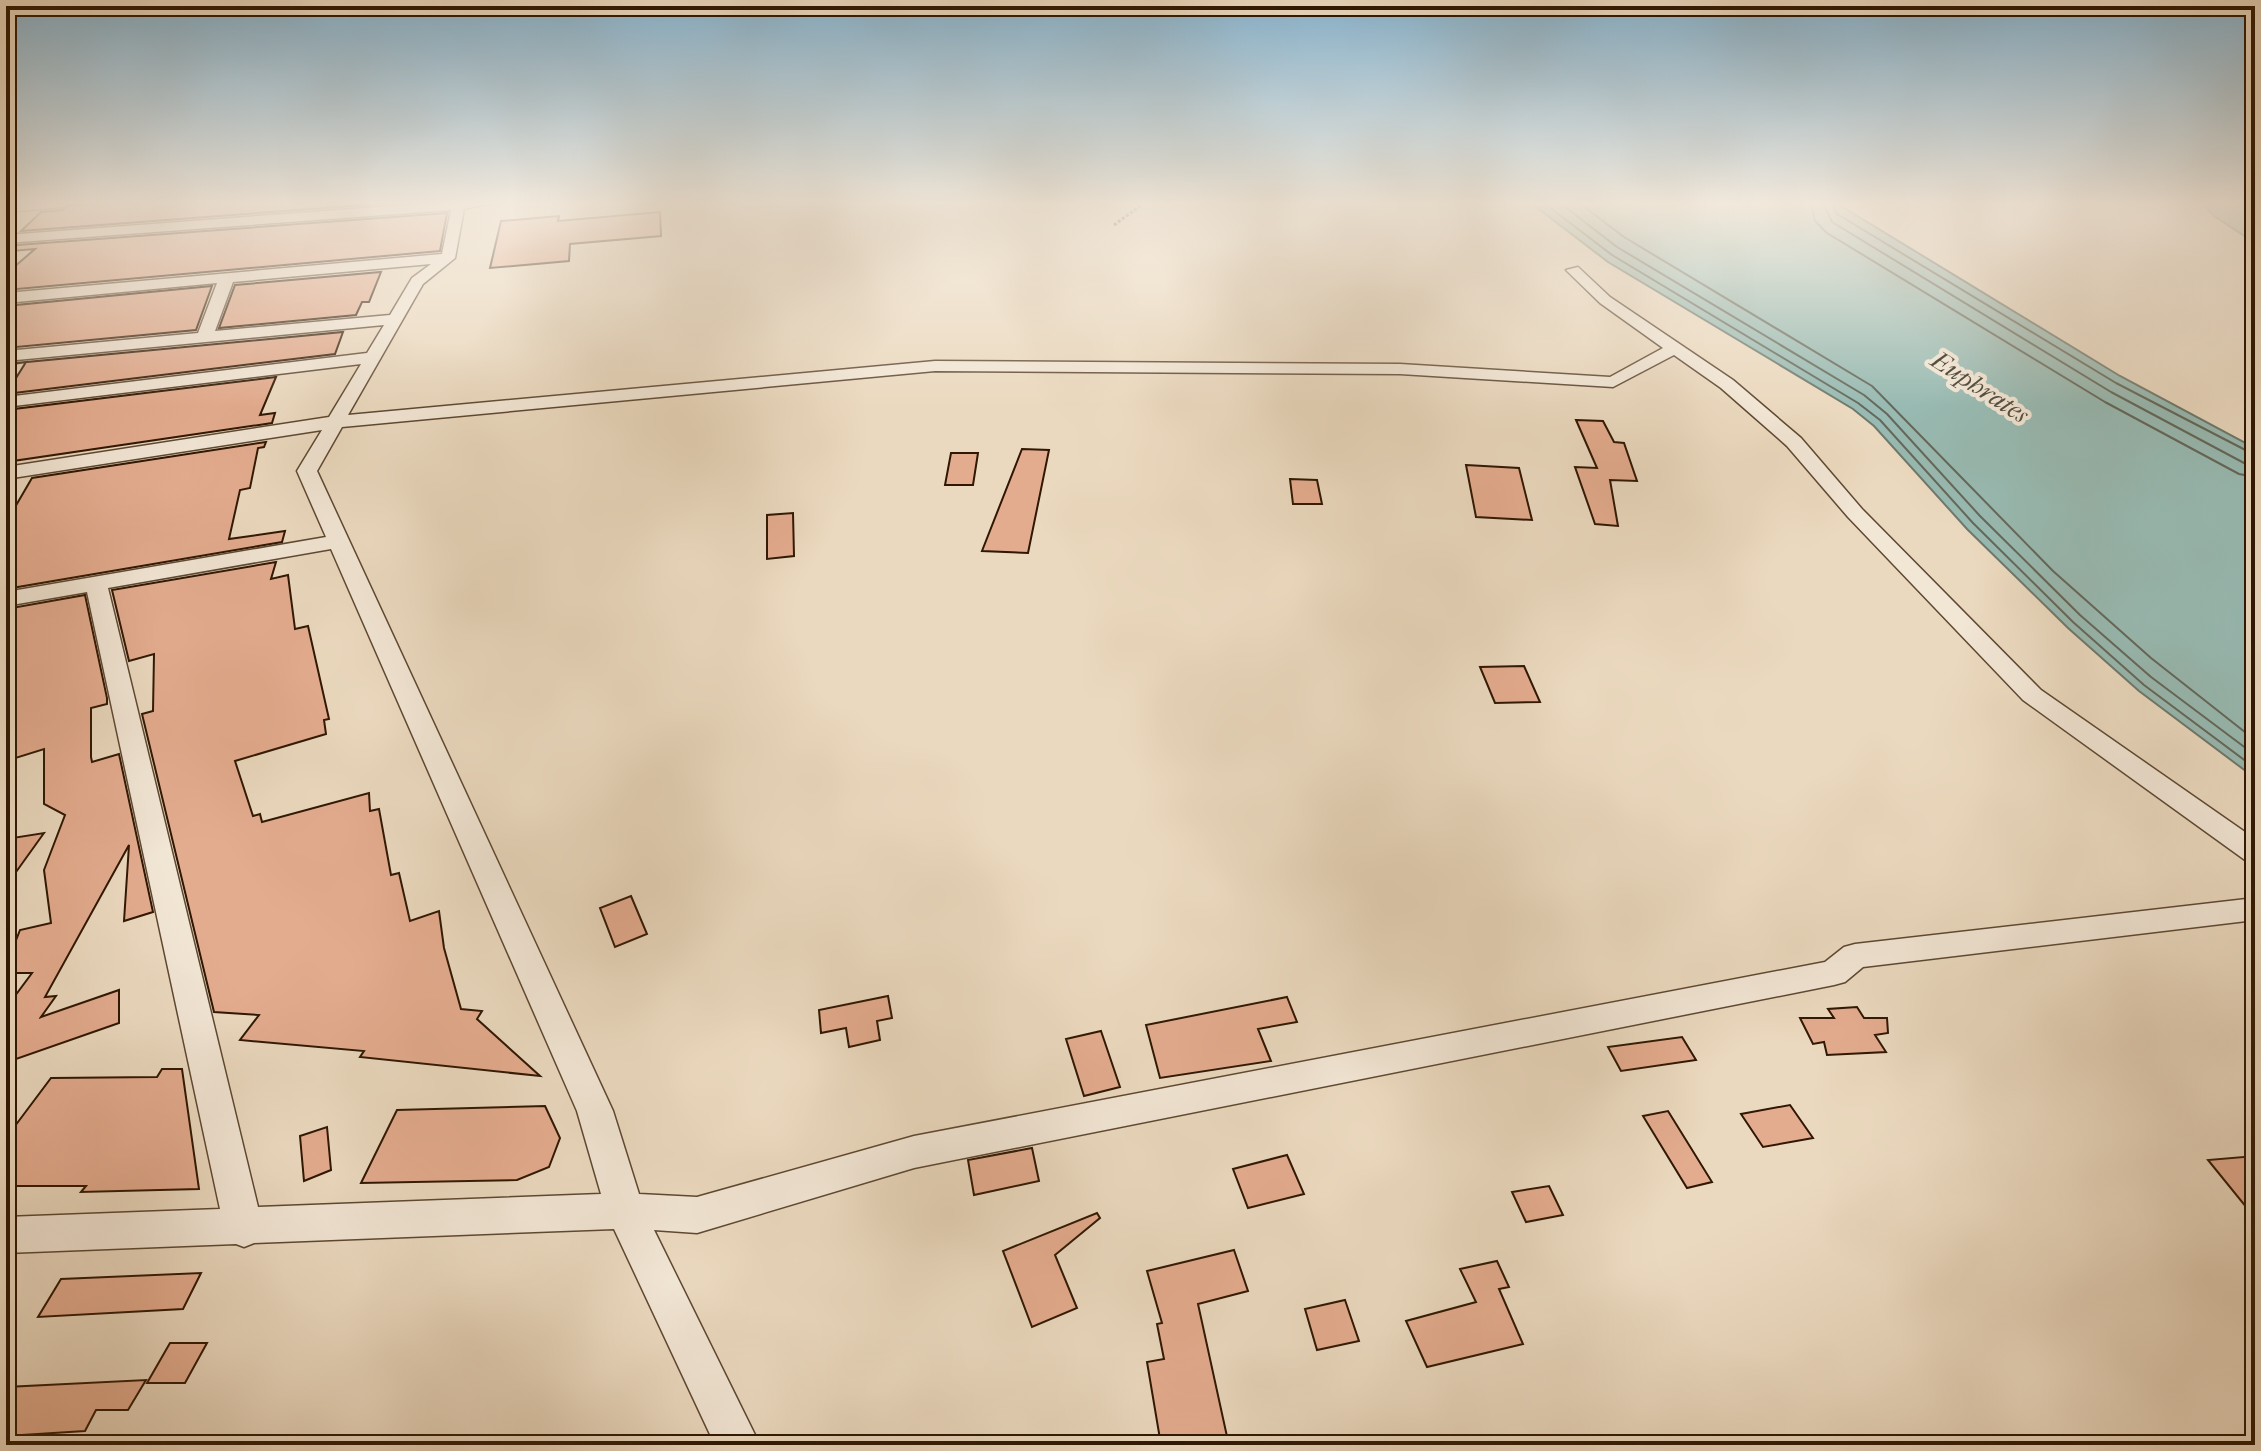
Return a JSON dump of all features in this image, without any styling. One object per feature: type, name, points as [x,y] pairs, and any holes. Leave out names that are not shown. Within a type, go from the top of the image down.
[{"type":"street","points":[[6,298],[308,271]]},
{"type":"street","points":[[431,271],[417,281],[393,319],[307,471],[595,1111],[625,1211],[738,1445]]},
{"type":"street","points":[[1574,271],[1605,300],[1727,384],[1794,442],[1855,513],[2032,695],[2255,853]]},
{"type":"street","points":[[205,336],[227,278]]},
{"type":"street","points":[[6,356],[393,319]]},
{"type":"street","points":[[6,473],[335,422],[935,366],[1400,369],[1613,382],[1675,348]]},
{"type":"street","points":[[6,402],[373,357]]},
{"type":"street","points":[[6,599],[338,541]]},
{"type":"street","points":[[96,583],[244,1229]]},
{"type":"street","points":[[6,1235],[244,1229],[625,1211],[697,1215],[914,1152],[1834,973],[1855,956],[2255,909]]},
{"type":"water","name":"Euphrates","points":[[1623,271],[1947,271],[2120,376],[2255,448],[2255,778],[2139,691],[2068,628],[1967,529],[1874,426],[1853,409]]},
{"type":"building","points":[[10,271],[221,271],[6,290],[6,274]]},
{"type":"building","points":[[381,272],[369,302],[362,302],[356,315],[219,328],[235,285]]},
{"type":"building","points":[[212,286],[196,330],[6,348],[6,306]]},
{"type":"building","points":[[343,332],[335,354],[6,394],[26,362]]},
{"type":"building","points":[[276,377],[260,415],[275,413],[272,423],[6,462],[6,410]]},
{"type":"building","points":[[1576,420],[1603,421],[1614,442],[1624,443],[1637,481],[1610,480],[1618,526],[1595,524],[1575,467],[1597,468]]},
{"type":"building","points":[[266,442],[264,447],[258,448],[250,488],[240,490],[229,539],[285,531],[282,542],[6,589],[6,515],[11,514],[32,478]]},
{"type":"building","points":[[1022,449],[1049,450],[1028,553],[982,551]]},
{"type":"building","points":[[951,453],[978,453],[973,485],[945,485]]},
{"type":"building","points":[[1466,465],[1519,468],[1532,520],[1476,517]]},
{"type":"building","points":[[1290,479],[1317,480],[1322,504],[1293,504]]},
{"type":"building","points":[[793,513],[794,556],[767,559],[767,515]]},
{"type":"building","points":[[276,562],[271,579],[288,575],[295,629],[308,626],[329,719],[324,720],[326,734],[235,761],[253,816],[260,814],[262,822],[369,793],[370,811],[379,809],[391,875],[399,873],[410,921],[439,911],[444,948],[461,1009],[482,1011],[477,1019],[540,1076],[360,1057],[364,1051],[240,1040],[259,1015],[214,1012],[142,714],[153,711],[154,654],[129,661],[112,590]]},
{"type":"building","points":[[85,595],[107,698],[107,704],[91,708],[92,762],[119,754],[153,912],[124,921],[129,845],[45,997],[56,996],[41,1017],[119,990],[119,1023],[10,1061],[6,1067],[6,1008],[32,973],[6,973],[6,966],[20,930],[51,923],[44,870],[65,815],[44,804],[44,749],[6,761],[6,609]]},
{"type":"building","points":[[1524,666],[1540,702],[1495,703],[1480,667]]},
{"type":"building","points":[[44,833],[6,886],[6,839]]},
{"type":"building","points":[[631,896],[647,934],[615,947],[600,908]]},
{"type":"building","points":[[888,996],[892,1018],[877,1021],[880,1040],[849,1047],[846,1028],[821,1033],[819,1010]]},
{"type":"building","points":[[1287,997],[1297,1022],[1258,1029],[1271,1061],[1160,1078],[1146,1025]]},
{"type":"building","points":[[1857,1007],[1864,1018],[1887,1018],[1888,1033],[1875,1035],[1886,1052],[1827,1055],[1824,1042],[1813,1044],[1800,1018],[1834,1018],[1828,1009]]},
{"type":"building","points":[[1101,1031],[1120,1087],[1084,1096],[1066,1039]]},
{"type":"building","points":[[1682,1037],[1696,1060],[1621,1071],[1608,1047]]},
{"type":"building","points":[[162,1069],[182,1069],[199,1189],[81,1192],[86,1186],[6,1186],[6,1138],[51,1078],[157,1077]]},
{"type":"building","points":[[1790,1105],[1813,1138],[1763,1147],[1741,1114]]},
{"type":"building","points":[[545,1106],[560,1138],[549,1167],[517,1180],[361,1183],[397,1110]]},
{"type":"building","points":[[1668,1111],[1712,1182],[1687,1188],[1643,1116]]},
{"type":"building","points":[[327,1127],[331,1170],[304,1181],[300,1136]]},
{"type":"building","points":[[1032,1148],[1039,1181],[974,1195],[968,1160]]},
{"type":"building","points":[[1287,1155],[1304,1194],[1248,1208],[1233,1169]]},
{"type":"building","points":[[2255,1156],[2255,1218],[2208,1160]]},
{"type":"building","points":[[1549,1186],[1563,1215],[1526,1222],[1512,1192]]},
{"type":"building","points":[[1097,1213],[1100,1218],[1055,1255],[1077,1308],[1032,1327],[1003,1251]]},
{"type":"building","points":[[1234,1250],[1248,1291],[1198,1304],[1228,1441],[1161,1445],[1147,1362],[1164,1359],[1157,1324],[1162,1323],[1147,1271]]},
{"type":"building","points":[[1497,1261],[1509,1287],[1499,1289],[1523,1344],[1427,1367],[1406,1321],[1476,1302],[1460,1269]]},
{"type":"building","points":[[201,1273],[183,1309],[38,1317],[61,1279]]},
{"type":"building","points":[[1345,1300],[1359,1341],[1317,1350],[1305,1309]]},
{"type":"building","points":[[170,1343],[207,1343],[185,1383],[147,1383]]},
{"type":"building","points":[[146,1380],[128,1410],[96,1410],[85,1431],[6,1436],[6,1387]]}]
